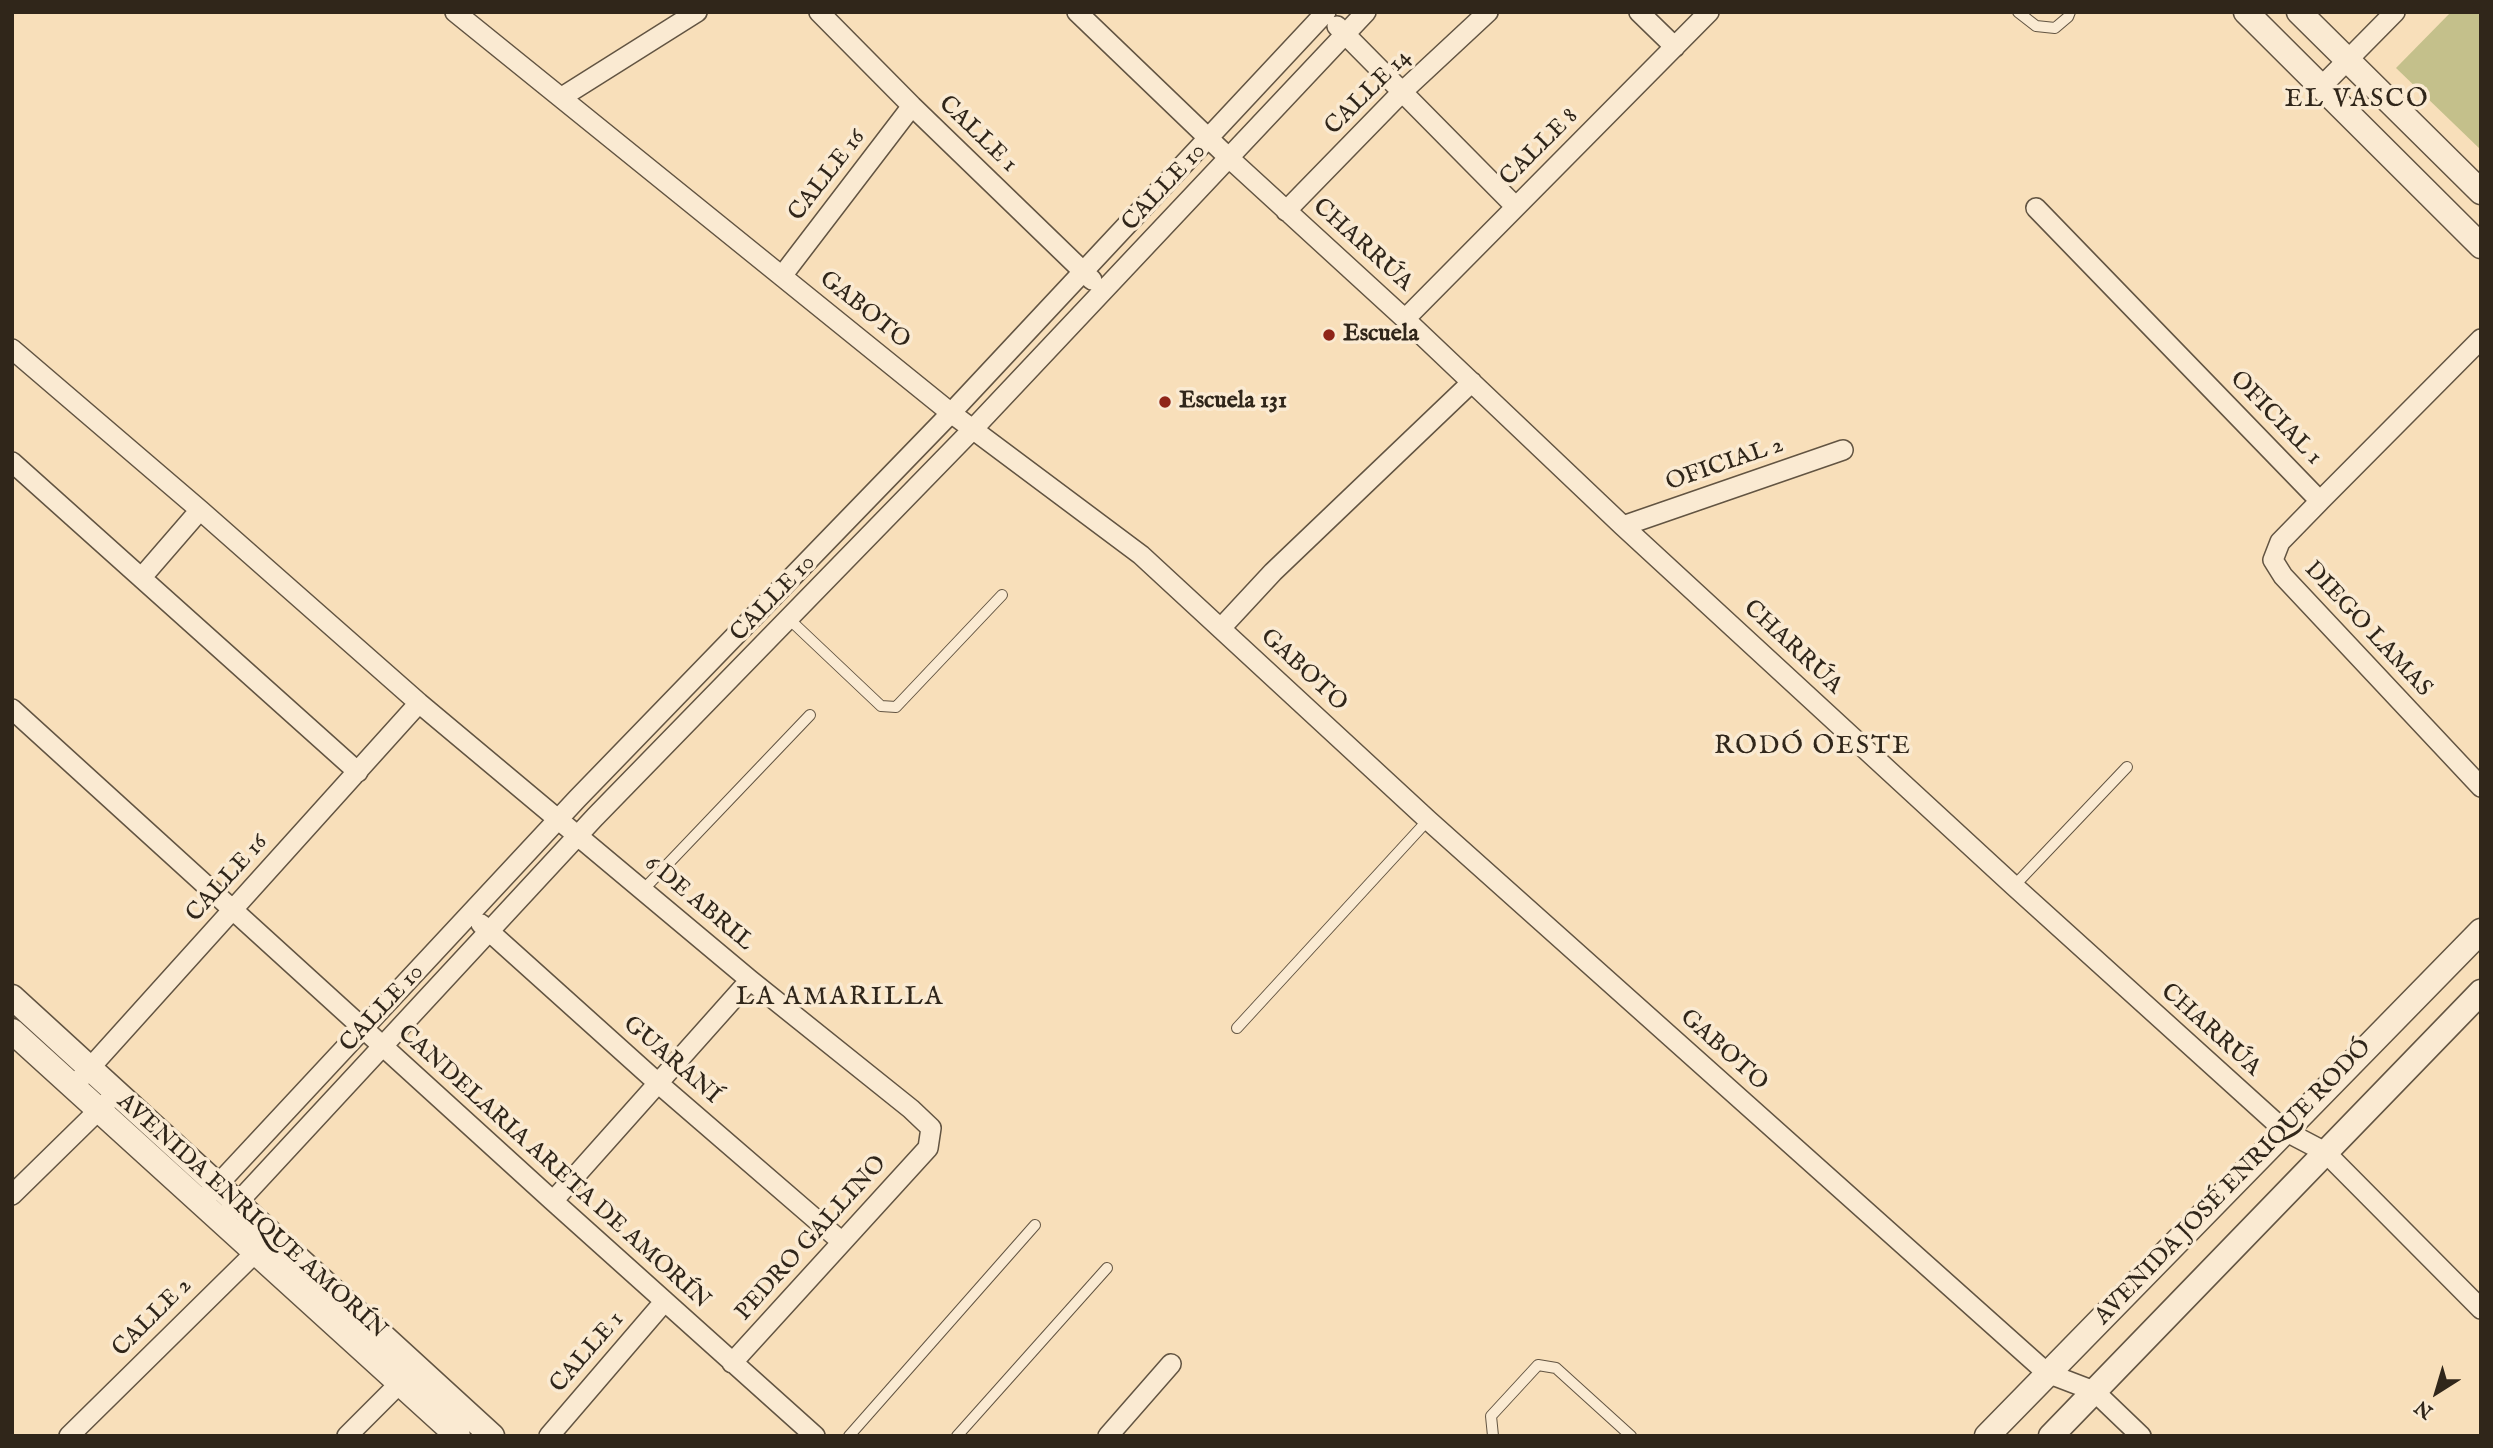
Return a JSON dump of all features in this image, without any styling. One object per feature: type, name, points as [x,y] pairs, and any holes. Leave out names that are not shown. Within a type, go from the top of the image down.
[{"type":"street","name":"GABOTO","points":[[455,12],[951,413],[1141,555],[1428,820],[2048,1373],[2094,1391]]},
{"type":"street","points":[[562,97],[697,12]]},
{"type":"street","name":"CALLE 1","points":[[819,12],[912,106],[1103,290]]},
{"type":"street","name":"CHARRÚA","points":[[1077,12],[1623,526],[2014,886],[2285,1131],[2325,1152],[2481,1309]]},
{"type":"street","name":"CALLE 10","points":[[228,1212],[578,836],[974,428],[1366,12]]},
{"type":"street","name":"CALLE 14","points":[[1286,211],[1402,92],[1488,12]]},
{"type":"street","points":[[1639,12],[1675,47]]},
{"type":"street","name":"CALLE 8","points":[[1405,318],[1709,12]]},
{"type":"street","points":[[2246,12],[2481,246]]},
{"type":"street","points":[[2299,12],[2481,192]]},
{"type":"street","points":[[2321,87],[2395,12]]},
{"type":"street","points":[[1324,13],[1516,207]]},
{"type":"street","name":"CALLE 10","points":[[209,1195],[558,819],[951,413],[1324,13]]},
{"type":"street","name":"CALLE 16","points":[[782,276],[912,106]]},
{"type":"street","name":"OFICIAL 1","points":[[2036,208],[2320,501],[2481,339]]},
{"type":"street","name":"6 DE ABRIL","points":[[12,349],[419,703],[750,979],[911,1108],[931,1128],[928,1148]]},
{"type":"street","points":[[1221,628],[1283,563],[1472,382]]},
{"type":"street","name":"OFICIAL 2","points":[[1623,526],[1843,450]]},
{"type":"street","points":[[15,469],[142,578],[358,772]]},
{"type":"street","name":"DIEGO LAMAS","points":[[2320,501],[2280,542],[2273,560],[2283,576],[2481,787]]},
{"type":"street","points":[[142,578],[200,510]]},
{"type":"street","name":"CALLE 16","points":[[73,1087],[419,703]]},
{"type":"street","name":"CANDELARIA ARETA DE AMORÍN","points":[[12,709],[552,1201],[815,1436]]},
{"type":"street","name":"GUARANÍ","points":[[470,914],[659,1084],[842,1242]]},
{"type":"street","name":"AVENIDA JOSÉ ENRIQUE RODÓ","points":[[1987,1436],[2481,931]]},
{"type":"street","points":[[552,1201],[750,979]]},
{"type":"street","name":"AVENIDA JOSÉ ENRIQUE RODÓ","points":[[2051,1436],[2481,992]]},
{"type":"street","name":"AVENIDA ENRIQUE AMORÍN","points":[[12,997],[89,1069],[107,1102]]},
{"type":"street","name":"AVENIDA ENRIQUE AMORÍN","points":[[12,1031],[73,1087],[107,1102],[408,1375],[492,1436]]},
{"type":"street","points":[[12,1195],[107,1102]]},
{"type":"street","name":"PEDRO GALLINO","points":[[733,1363],[928,1148]]},
{"type":"street","name":"CALLE 2","points":[[69,1436],[264,1244]]},
{"type":"street","name":"CALLE 1","points":[[549,1436],[664,1302]]},
{"type":"street","points":[[1108,1436],[1171,1364]]},
{"type":"street","points":[[347,1436],[408,1375]]},
{"type":"street","name":"AVENIDA ENRIQUE AMORÍN","points":[[408,1375],[457,1436]]},
{"type":"street","points":[[2094,1391],[2141,1436]]},
{"type":"lane","points":[[2018,12],[2036,26],[2055,28],[2070,12]]},
{"type":"lane","points":[[789,619],[881,706],[897,707],[1002,594]]},
{"type":"lane","points":[[643,890],[810,715]]},
{"type":"lane","points":[[2014,886],[2127,767]]},
{"type":"lane","points":[[1237,1028],[1428,820]]},
{"type":"lane","points":[[849,1436],[1035,1225]]},
{"type":"lane","points":[[957,1436],[1107,1268]]},
{"type":"lane","points":[[1493,1436],[1491,1416],[1538,1365],[1556,1368],[1631,1436]]},
{"type":"shaded area","points":[[2451,12],[2481,12],[2481,150],[2396,68]]},
{"type":"place","name":"Escuela","points":[[1329,335]]},
{"type":"place","name":"Escuela 131","points":[[1165,402]]},
{"type":"district","name":"EL VASCO","points":[[2357,101]]},
{"type":"district","name":"RODÓ OESTE","points":[[1813,748]]},
{"type":"district","name":"LA AMARILLA","points":[[840,999]]}]
